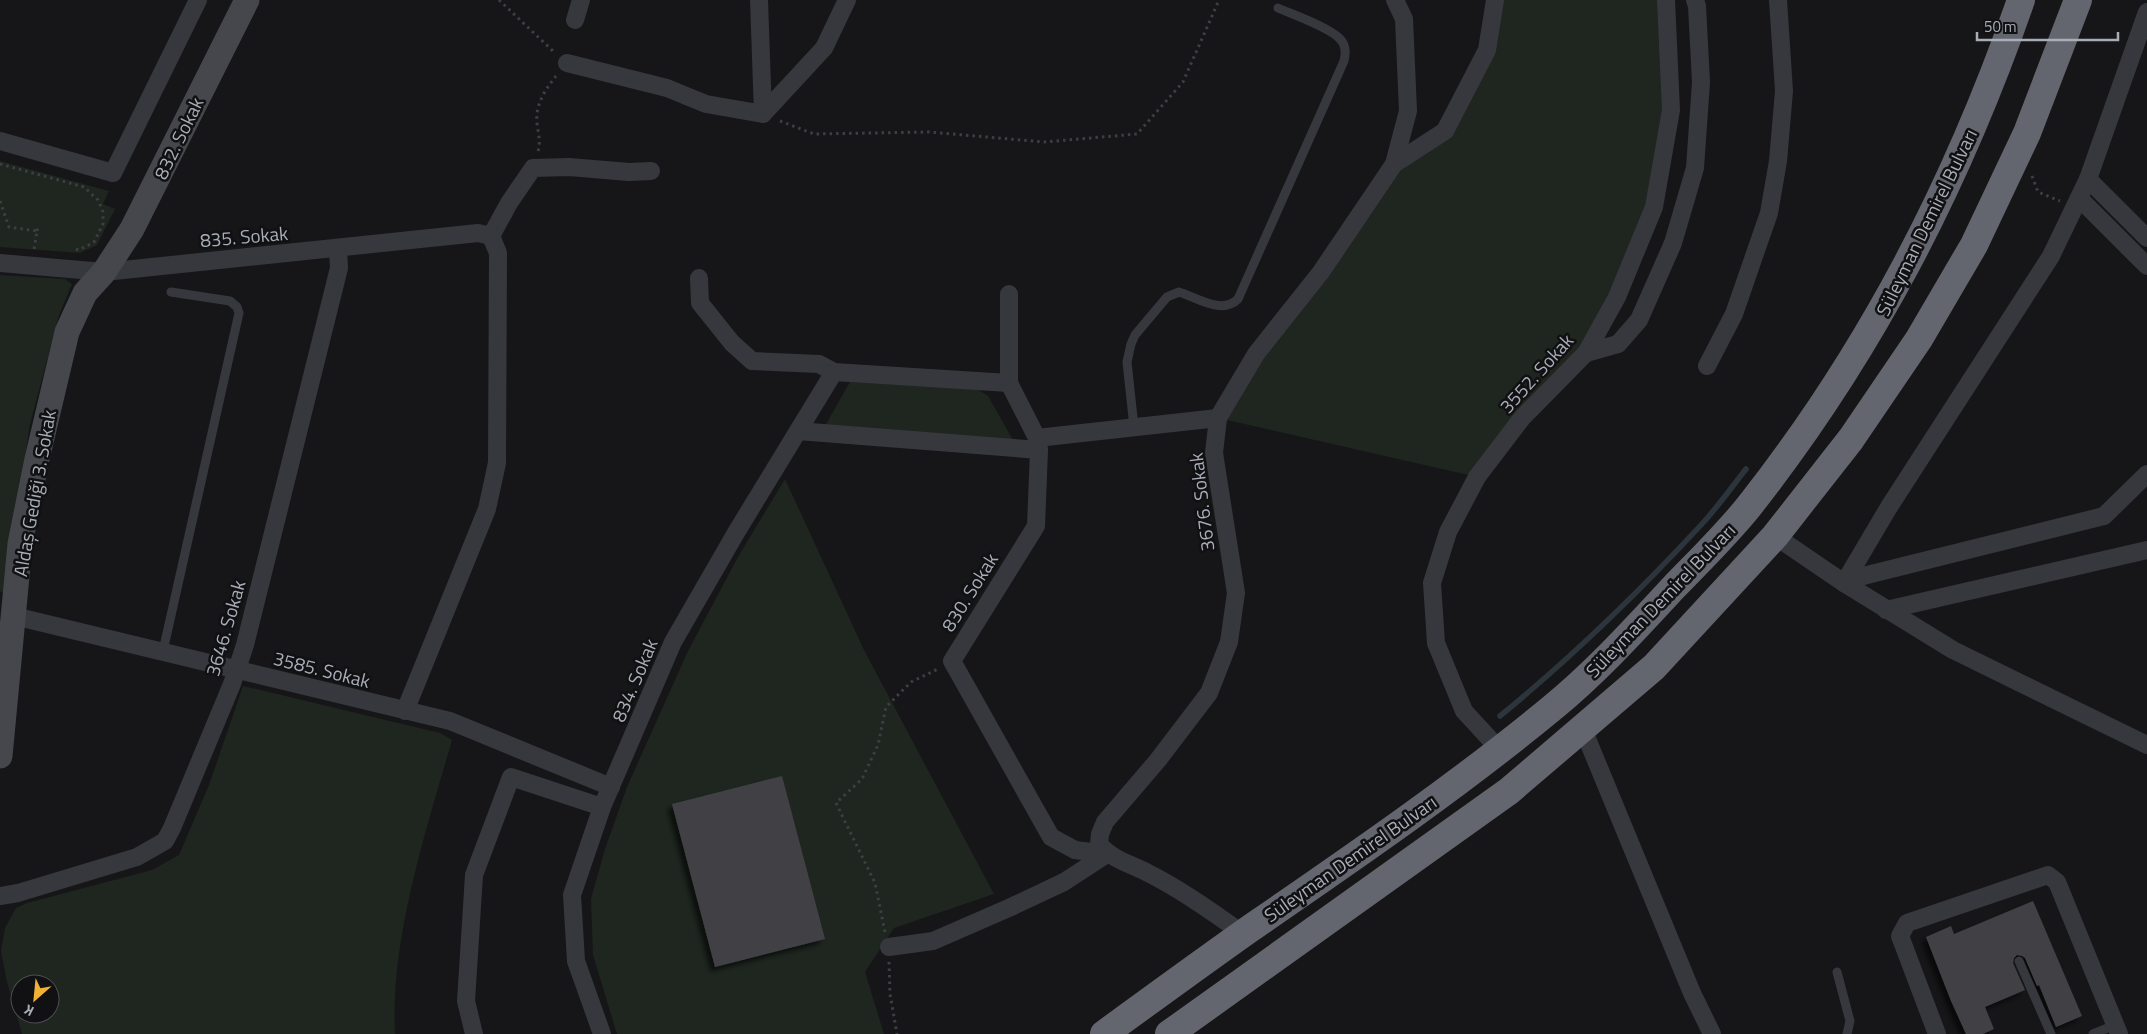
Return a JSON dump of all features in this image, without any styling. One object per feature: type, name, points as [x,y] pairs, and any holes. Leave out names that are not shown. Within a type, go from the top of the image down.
[{"type":"highway","name":"Süleyman Demirel Bulvarı","points":[[1104,1034],[1243,934],[1383,838],[1554,707],[1634,631],[1748,508],[1807,428],[1878,318],[1928,226],[1977,118],[2021,0]]},
{"type":"highway","name":"Süleyman Demirel Bulvarı","points":[[1169,1034],[1509,792],[1654,667],[1775,536],[1851,439],[1919,339],[1974,245],[2027,134],[2078,0]]},
{"type":"street","points":[[0,141],[113,173],[198,0]]},
{"type":"street","name":"832. Sokak","points":[[104,272],[127,237],[154,187],[247,0]]},
{"type":"street","points":[[575,20],[581,0]]},
{"type":"street","points":[[758,0],[763,114]]},
{"type":"street","points":[[763,114],[824,48],[847,0]]},
{"type":"street","name":"3676. Sokak","points":[[1107,854],[1098,844],[1105,822],[1158,760],[1209,693],[1229,642],[1236,592],[1214,454],[1218,418],[1256,354],[1321,272],[1394,164],[1408,111],[1404,19],[1394,0]]},
{"type":"street","points":[[1394,164],[1444,131],[1487,50],[1495,0]]},
{"type":"street","name":"3552. Sokak","points":[[1499,749],[1464,711],[1436,643],[1432,582],[1448,532],[1477,477],[1522,418],[1586,353],[1617,297],[1654,206],[1671,110],[1666,0]]},
{"type":"street","points":[[1586,353],[1618,344],[1639,320],[1673,243],[1695,168],[1701,82],[1697,6],[1695,0]]},
{"type":"street","points":[[1707,366],[1734,314],[1769,213],[1778,160],[1784,90],[1778,0]]},
{"type":"street","points":[[1844,583],[1889,507],[2051,256],[2088,179],[2147,12]]},
{"type":"street","points":[[567,63],[667,88],[706,104],[763,114]]},
{"type":"street","points":[[1404,128],[1428,142]]},
{"type":"street","points":[[405,711],[487,509],[497,462],[498,253],[491,236],[509,203],[533,168],[569,167],[629,172],[651,171]]},
{"type":"street","points":[[2088,179],[2147,238]]},
{"type":"street","points":[[2079,198],[2147,266]]},
{"type":"street","name":"835. Sokak","points":[[0,263],[104,272],[478,234],[491,236]]},
{"type":"street","name":"3646. Sokak","points":[[0,896],[18,893],[137,857],[165,841],[198,768],[238,669],[248,636],[339,268],[338,249]]},
{"type":"street","points":[[64,268],[81,278],[85,293]]},
{"type":"street","name":"Aldaş Gediği 3. Sokak","points":[[0,756],[20,544],[36,459],[67,332],[85,293],[104,272]]},
{"type":"street","points":[[699,278],[700,304],[732,343],[752,361],[819,364],[834,372],[1009,383]]},
{"type":"street","name":"830. Sokak","points":[[1009,294],[1009,383],[1038,444],[1036,526],[952,661],[1051,837],[1075,850],[1107,854]]},
{"type":"street","name":"834. Sokak","points":[[602,1034],[576,961],[572,895],[602,807],[673,642],[737,531],[834,372]]},
{"type":"street","points":[[798,431],[1038,444],[1134,427],[1218,418]]},
{"type":"street","points":[[1844,583],[1863,576],[2104,516],[2147,474]]},
{"type":"street","points":[[1775,536],[1886,610],[1953,650],[2147,745]]},
{"type":"street","points":[[1886,610],[2147,550]]},
{"type":"street","name":"3585. Sokak","points":[[14,616],[450,721],[611,787]]},
{"type":"street","points":[[1583,729],[1692,992],[1712,1034]]},
{"type":"street","points":[[474,1034],[466,1001],[474,875],[511,777],[602,807]]},
{"type":"street","points":[[889,946],[933,941],[1011,908],[1064,882],[1107,854],[1149,873],[1215,913],[1243,934]]},
{"type":"street","points":[[1937,1034],[1900,936],[1904,926],[1907,923],[2043,875],[2052,876],[2057,882],[2117,1030]]},
{"type":"lane","points":[[1134,427],[1127,362],[1128,353],[1135,335],[1167,297],[1179,292],[1217,306],[1227,306],[1238,299],[1344,61],[1345,49],[1340,38],[1321,27],[1278,8]]},
{"type":"lane","points":[[162,651],[239,319],[237,307],[230,302],[171,292]]},
{"type":"lane","points":[[2019,961],[2051,1034]]},
{"type":"lane","points":[[1837,972],[1850,1021],[1847,1034]]},
{"type":"lane","points":[[2094,1034],[2117,1030]]},
{"type":"path","points":[[499,0],[567,63],[546,89],[537,108],[540,144],[533,168]]},
{"type":"path","points":[[763,114],[814,134],[929,132],[1044,142],[1137,134],[1183,82],[1219,0]]},
{"type":"path","points":[[0,164],[84,187],[98,200],[103,212],[103,224],[94,242],[79,250],[70,249]]},
{"type":"path","points":[[2030,173],[2034,178],[2038,192]]},
{"type":"path","points":[[0,201],[9,227],[36,231]]},
{"type":"path","points":[[34,248],[38,226]]},
{"type":"path","points":[[26,246],[43,248]]},
{"type":"path","points":[[897,1034],[890,994],[889,946],[875,883],[836,803],[862,780],[878,745],[886,707],[911,682],[952,661]]},
{"type":"shaded area","points":[[1495,0],[1666,0],[1671,110],[1654,207],[1586,353],[1477,477],[1218,418],[1382,183],[1445,131],[1487,50]]},
{"type":"shaded area","points":[[0,161],[109,191],[103,204],[115,209],[97,245],[80,253],[0,247]]},
{"type":"shaded area","points":[[0,275],[65,279],[72,284],[59,315],[30,424],[4,593],[0,591]]},
{"type":"shaded area","points":[[850,382],[977,389],[988,396],[1013,440],[825,426]]},
{"type":"shaded area","points":[[785,479],[864,650],[994,894],[894,928],[865,972],[884,1034],[617,1034],[593,955],[591,899],[605,849],[627,787],[688,651],[738,557]]},
{"type":"shaded area","points":[[243,686],[440,733],[452,740],[421,848],[404,923],[395,998],[395,1034],[22,1034],[19,1024],[60,1024],[60,974],[10,974],[10,992],[1,951],[5,928],[16,908],[27,903],[152,870],[179,855],[209,785]]},
{"type":"building","points":[[782,776],[825,939],[715,967],[672,804]]},
{"type":"building","points":[[2033,901],[2082,1016],[2056,1027],[2039,985],[2037,986],[2025,958],[2017,955],[2013,963],[2025,990],[1985,1007],[1994,1029],[1983,1034],[1966,1034],[1926,937],[1951,926],[1954,934]]},
{"type":"waterway","points":[[1500,716],[1578,648],[1653,575],[1707,518],[1746,469]]}]
